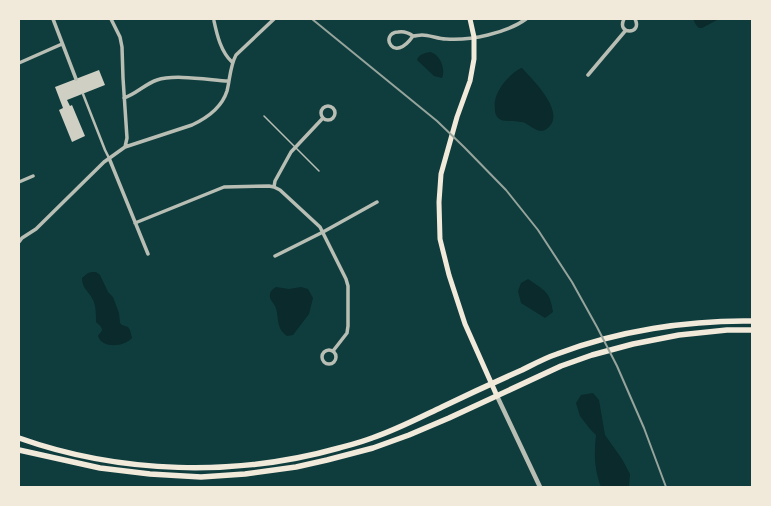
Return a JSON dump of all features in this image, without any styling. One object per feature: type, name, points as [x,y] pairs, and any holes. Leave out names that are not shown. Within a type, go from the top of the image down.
[{"type":"main road","points":[[470,19],[474,37],[474,59],[470,81],[457,117],[441,174],[439,202],[440,239],[449,275],[465,324],[497,396]]},
{"type":"main road","points":[[19,438],[60,450],[102,459],[151,466],[201,468],[245,465],[295,458],[371,439],[405,425],[556,354],[587,344],[628,333],[676,325],[724,320],[752,321]]},
{"type":"main road","points":[[19,450],[100,468],[150,474],[200,477],[245,474],[296,467],[373,448],[409,435],[561,366],[592,355],[626,346],[687,334],[726,330],[752,330]]},
{"type":"street","points":[[53,19],[76,79]]},
{"type":"street","points":[[111,19],[120,37],[122,47],[127,138],[125,147]]},
{"type":"street","points":[[19,242],[20,236],[36,229],[104,162],[125,147],[192,125],[202,121],[212,113],[225,96],[232,62],[236,55],[274,19]]},
{"type":"street","points":[[413,36],[408,43],[399,48],[391,46],[389,42],[392,34],[396,32],[405,32],[413,36],[422,35],[445,39],[474,37],[510,28],[526,19]]},
{"type":"street","points":[[622,20],[622,25],[626,30],[632,31],[637,24],[635,19]]},
{"type":"street","points":[[214,21],[220,43],[228,58],[232,62]]},
{"type":"street","points":[[588,75],[626,30]]},
{"type":"street","points":[[19,63],[62,44]]},
{"type":"street","points":[[124,98],[132,96],[156,80],[164,78],[228,81]]},
{"type":"street","points":[[83,94],[148,254]]},
{"type":"street","points":[[274,187],[275,181],[291,152],[323,118]]},
{"type":"street","points":[[19,182],[34,176]]},
{"type":"street","points":[[135,223],[224,187],[269,186],[280,190],[316,222],[323,232],[346,279],[348,286],[347,333],[333,351]]},
{"type":"street","points":[[275,256],[323,232],[377,202]]},
{"type":"street","points":[[326,350],[333,351],[336,355],[335,362],[326,364],[322,360],[323,353],[326,350]]},
{"type":"street","points":[[497,396],[540,487]]},
{"type":"lane","points":[[264,116],[319,171]]},
{"type":"water","points":[[693,19],[719,19],[702,28],[699,28]]},
{"type":"water","points":[[430,52],[437,56],[443,66],[442,78],[434,76],[417,60],[424,53]]},
{"type":"water","points":[[521,68],[540,88],[550,104],[553,113],[553,120],[546,130],[540,131],[522,122],[500,120],[496,114],[495,103],[498,91],[508,78]]},
{"type":"water","points":[[96,272],[100,275],[108,292],[113,297],[119,313],[120,323],[128,327],[130,330],[132,338],[124,343],[119,345],[108,345],[100,340],[98,336],[102,329],[96,322],[94,302],[82,282],[82,278],[88,273]]},
{"type":"water","points":[[528,279],[543,289],[548,295],[553,312],[545,318],[521,303],[518,291],[521,283]]},
{"type":"water","points":[[276,287],[289,289],[301,287],[308,289],[313,298],[309,314],[293,335],[287,336],[279,327],[276,308],[270,296],[271,291]]},
{"type":"water","points":[[593,393],[599,400],[605,435],[622,459],[630,474],[629,487],[601,487],[595,461],[596,435],[580,416],[576,403],[581,395]]},
{"type":"building","points":[[99,70],[105,85],[67,100],[70,106],[72,105],[85,136],[72,142],[59,110],[63,108],[55,87]]},
{"type":"railway","points":[[312,19],[437,121],[506,190],[538,230],[572,282],[617,366],[644,428],[666,487]]}]
